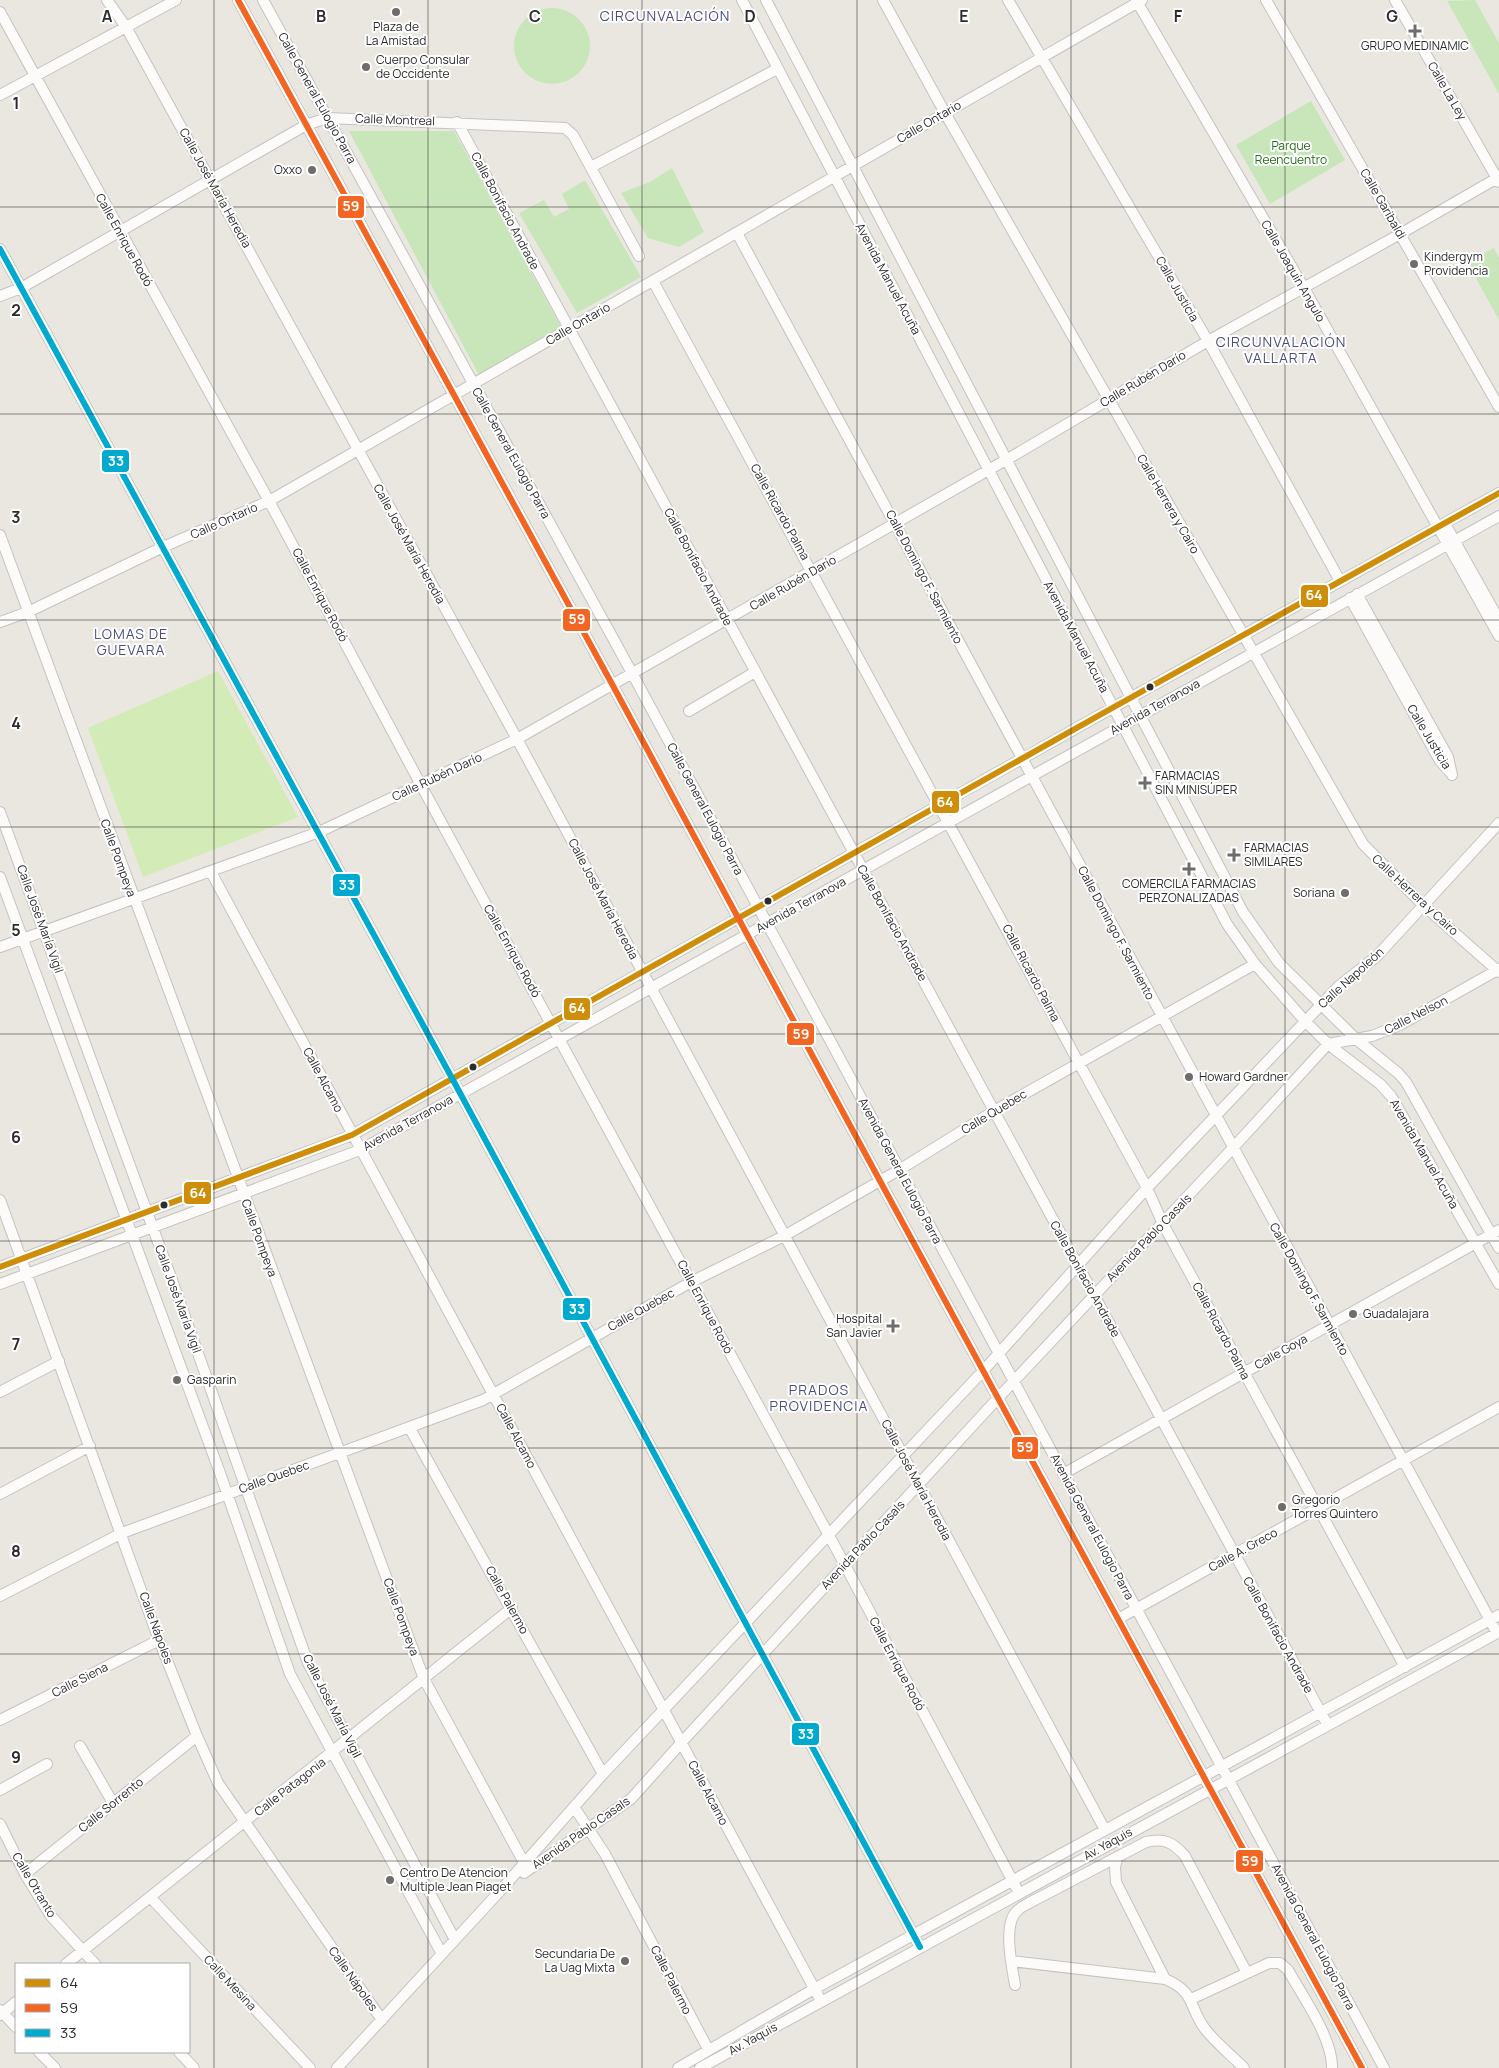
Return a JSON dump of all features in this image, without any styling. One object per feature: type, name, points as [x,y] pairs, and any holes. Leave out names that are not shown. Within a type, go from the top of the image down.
[{"type":"street","name":"Calle José María Heredia","points":[[107,0],[126,27],[517,739],[1105,1830]]},
{"type":"street","points":[[0,95],[176,0]]},
{"type":"street","name":"Calle General Eulogio Parra","points":[[238,0],[739,918]]},
{"type":"street","name":"Calle General Eulogio Parra","points":[[263,0],[632,673],[758,908]]},
{"type":"street","name":"Avenida Manuel Acuña","points":[[742,0],[1227,924],[1255,964],[1305,1021],[1328,1044],[1380,1084],[1391,1096],[1499,1284]]},
{"type":"street","name":"Avenida Manuel Acuña","points":[[766,0],[1254,930],[1279,963],[1356,1039],[1398,1073],[1406,1082],[1495,1232],[1499,1248]]},
{"type":"street","name":"Calle Herrera y Cairo","points":[[883,0],[945,113],[1363,844],[1423,904],[1498,970]]},
{"type":"street","name":"Calle Justicia","points":[[1008,0],[1208,341],[1340,581]]},
{"type":"street","name":"Calle Garibaldi","points":[[1266,0],[1499,407]]},
{"type":"street","name":"Calle La Ley","points":[[1395,0],[1498,179]]},
{"type":"street","name":"Calle Ontario","points":[[0,622],[28,612],[163,548],[269,501],[1139,1]]},
{"type":"street","name":"Calle Joaquín Angulo","points":[[1139,1],[1451,542]]},
{"type":"street","name":"Calle Enrique Rodó","points":[[0,12],[269,501],[845,1565],[1019,1893]]},
{"type":"street","points":[[639,256],[591,167],[777,69]]},
{"type":"street","name":"Calle Montreal","points":[[0,296],[22,288],[306,125],[327,118],[566,128],[573,135],[591,167]]},
{"type":"street","name":"Calle Bonifacio Andrade","points":[[456,122],[1327,1724]]},
{"type":"street","name":"Calle Rubén Darío","points":[[0,947],[319,832],[517,739],[896,524],[1208,341],[1498,179]]},
{"type":"street","name":"Calle Domingo F. Sarmiento","points":[[736,233],[896,524],[1402,1461],[1494,1617],[1498,1633]]},
{"type":"street","points":[[0,249],[461,1094],[920,1947]]},
{"type":"street","name":"Calle Ricardo Palma","points":[[653,281],[940,805],[1147,1188],[1163,1224],[1405,1667]]},
{"type":"street","name":"Avenida Terranova","points":[[0,1266],[352,1135],[1499,493]]},
{"type":"street","name":"Avenida Terranova","points":[[0,1284],[360,1150],[1499,516]]},
{"type":"street","name":"Calle Pompeya","points":[[0,535],[424,1679],[526,1867]]},
{"type":"street","points":[[1451,542],[1499,620]]},
{"type":"street","points":[[1451,542],[1499,636]]},
{"type":"street","name":"Calle Justicia","points":[[1354,596],[1440,761],[1452,775],[1448,757],[1389,660]]},
{"type":"street","points":[[689,711],[755,672]]},
{"type":"street","name":"Calle José María Vigil","points":[[0,812],[147,1212],[308,1663],[455,1940]]},
{"type":"street","name":"Calle Napoleón","points":[[1305,1021],[1339,986],[1377,956],[1499,823]]},
{"type":"street","name":"Calle Alcamo","points":[[211,872],[821,2002]]},
{"type":"street","name":"Calle José María Vigil","points":[[0,877],[227,1495],[290,1674],[442,1954]]},
{"type":"street","name":"Avenida General Eulogio Parra","points":[[758,908],[1384,2068]]},
{"type":"street","name":"Avenida General Eulogio Parra","points":[[739,918],[1302,1957],[1359,2067]]},
{"type":"street","name":"Calle Quebec","points":[[0,1596],[122,1533],[483,1400],[691,1282],[784,1236],[899,1170],[994,1111],[1255,964]]},
{"type":"street","name":"Calle Nelson","points":[[1328,1044],[1379,1034],[1400,1025],[1498,970]]},
{"type":"street","name":"Avenida Pablo Casals","points":[[337,2068],[500,1890],[526,1867],[603,1774],[999,1353],[1147,1188],[1305,1021]]},
{"type":"street","name":"Avenida Pablo Casals","points":[[526,1867],[590,1828],[631,1799],[998,1398],[1163,1224],[1328,1044]]},
{"type":"street","name":"Calle Nápoles","points":[[0,1200],[122,1533],[159,1640],[218,1783],[382,2020]]},
{"type":"street","name":"Calle Goya","points":[[1063,1474],[1495,1232]]},
{"type":"street","points":[[0,1392],[59,1362]]},
{"type":"street","name":"Calle A. Greco","points":[[1118,1619],[1499,1407]]},
{"type":"street","name":"Calle Palermo","points":[[409,1427],[512,1608],[603,1774]]},
{"type":"street","points":[[0,1494],[90,1446]]},
{"type":"street","name":"Calle Patagonia","points":[[67,1963],[512,1608]]},
{"type":"street","points":[[1320,1712],[1494,1617]]},
{"type":"street","name":"Av. Yaquis","points":[[700,2068],[1327,1724],[1498,1633]]},
{"type":"street","name":"Calle Siena","points":[[0,1720],[159,1640]]},
{"type":"street","name":"Av. Yaquis","points":[[678,2068],[708,2049],[913,1934],[1320,1712]]},
{"type":"street","name":"Calle Sorrento","points":[[25,1874],[197,1736]]},
{"type":"street","points":[[80,1746],[113,1803]]},
{"type":"street","points":[[0,1790],[46,1764]]},
{"type":"street","name":"Calle Palermo","points":[[574,1807],[590,1828],[708,2049]]},
{"type":"street","name":"Calle Otranto","points":[[0,1824],[25,1874],[51,1916],[94,1963]]},
{"type":"street","points":[[1015,1985],[1011,1962],[1009,1929],[1015,1912],[1118,1856],[1146,1842],[1155,1840],[1163,1840],[1179,1848],[1186,1856],[1247,1973]]},
{"type":"street","points":[[1118,1856],[1115,1867],[1116,1882],[1165,1979]]},
{"type":"street","points":[[1089,1872],[1101,1873],[1116,1882]]},
{"type":"street","name":"Calle Mesina","points":[[151,1898],[310,2068]]},
{"type":"street","points":[[1302,1957],[1319,1948]]},
{"type":"street","points":[[1011,1962],[1165,1979],[1183,1989],[1191,1999],[1199,2020],[1206,2030],[1244,2068]]},
{"type":"street","points":[[1191,1999],[1269,1963],[1280,1963],[1285,1966],[1326,2039],[1332,2057],[1332,2068]]},
{"type":"street","points":[[15,2003],[1,2013],[15,2026]]},
{"type":"street","points":[[40,2053],[55,2068]]},
{"type":"street","points":[[180,2053],[194,2068]]},
{"type":"green space","points":[[1475,0],[1499,43],[1499,94],[1447,1]]},
{"type":"green space","points":[[552,8],[566,11],[579,19],[587,32],[590,46],[587,60],[579,73],[566,81],[552,84],[538,81],[525,73],[517,60],[514,46],[517,32],[525,19],[538,11]]},
{"type":"green space","name":"Parque Reencuentro","points":[[1311,101],[1345,160],[1270,204],[1236,145]]},
{"type":"green space","points":[[349,131],[454,131],[561,327],[479,375]]},
{"type":"green space","points":[[672,168],[704,232],[679,247],[648,238],[621,193],[650,182]]},
{"type":"green space","points":[[585,180],[641,277],[577,313],[519,213],[544,200],[554,217],[569,209],[562,194]]},
{"type":"green space","points":[[1494,248],[1499,258],[1499,320],[1467,262]]},
{"type":"green space","points":[[218,671],[298,817],[143,877],[88,728]]},
{"type":"transit line","name":"59","points":[[238,0],[612,684],[1362,2068]]},
{"type":"transit line","name":"33","points":[[0,249],[453,1080],[920,1947]]},
{"type":"transit line","name":"64","points":[[0,1267],[352,1135],[1499,493]]},
{"type":"place","name":"Plaza de La Amistad","points":[[396,12]]},
{"type":"place","name":"GRUPO MEDINAMIC","points":[[1415,31]]},
{"type":"place","name":"Cuerpo Consular de Occidente","points":[[366,67]]},
{"type":"place","name":"Oxxo","points":[[312,170]]},
{"type":"place","name":"Kindergym Providencia","points":[[1414,264]]},
{"type":"place","name":"FARMACIAS SIN MINISÚPER","points":[[1145,783]]},
{"type":"place","name":"FARMACIAS SIMILARES","points":[[1234,855]]},
{"type":"place","name":"COMERCILA FARMACIAS PERZONALIZADAS","points":[[1189,869]]},
{"type":"place","name":"Soriana","points":[[1345,893]]},
{"type":"place","name":"Howard Gardner","points":[[1189,1077]]},
{"type":"place","name":"Guadalajara","points":[[1353,1314]]},
{"type":"place","name":"Hospital San Javier","points":[[893,1326]]},
{"type":"place","name":"Gasparin","points":[[177,1380]]},
{"type":"place","name":"Gregorio Torres Quintero","points":[[1282,1507]]},
{"type":"place","name":"Centro De Atencion Multiple Jean Piaget","points":[[390,1880]]},
{"type":"place","name":"Secundaria De La Uag Mixta","points":[[625,1961]]},
{"type":"district","name":"CIRCUNVALACIÓN","points":[[665,16]]},
{"type":"district","name":"CIRCUNVALACIÓN VALLARTA","points":[[1281,350]]},
{"type":"district","name":"LOMAS DE GUEVARA","points":[[131,642]]},
{"type":"district","name":"PRADOS PROVIDENCIA","points":[[819,1398]]}]
